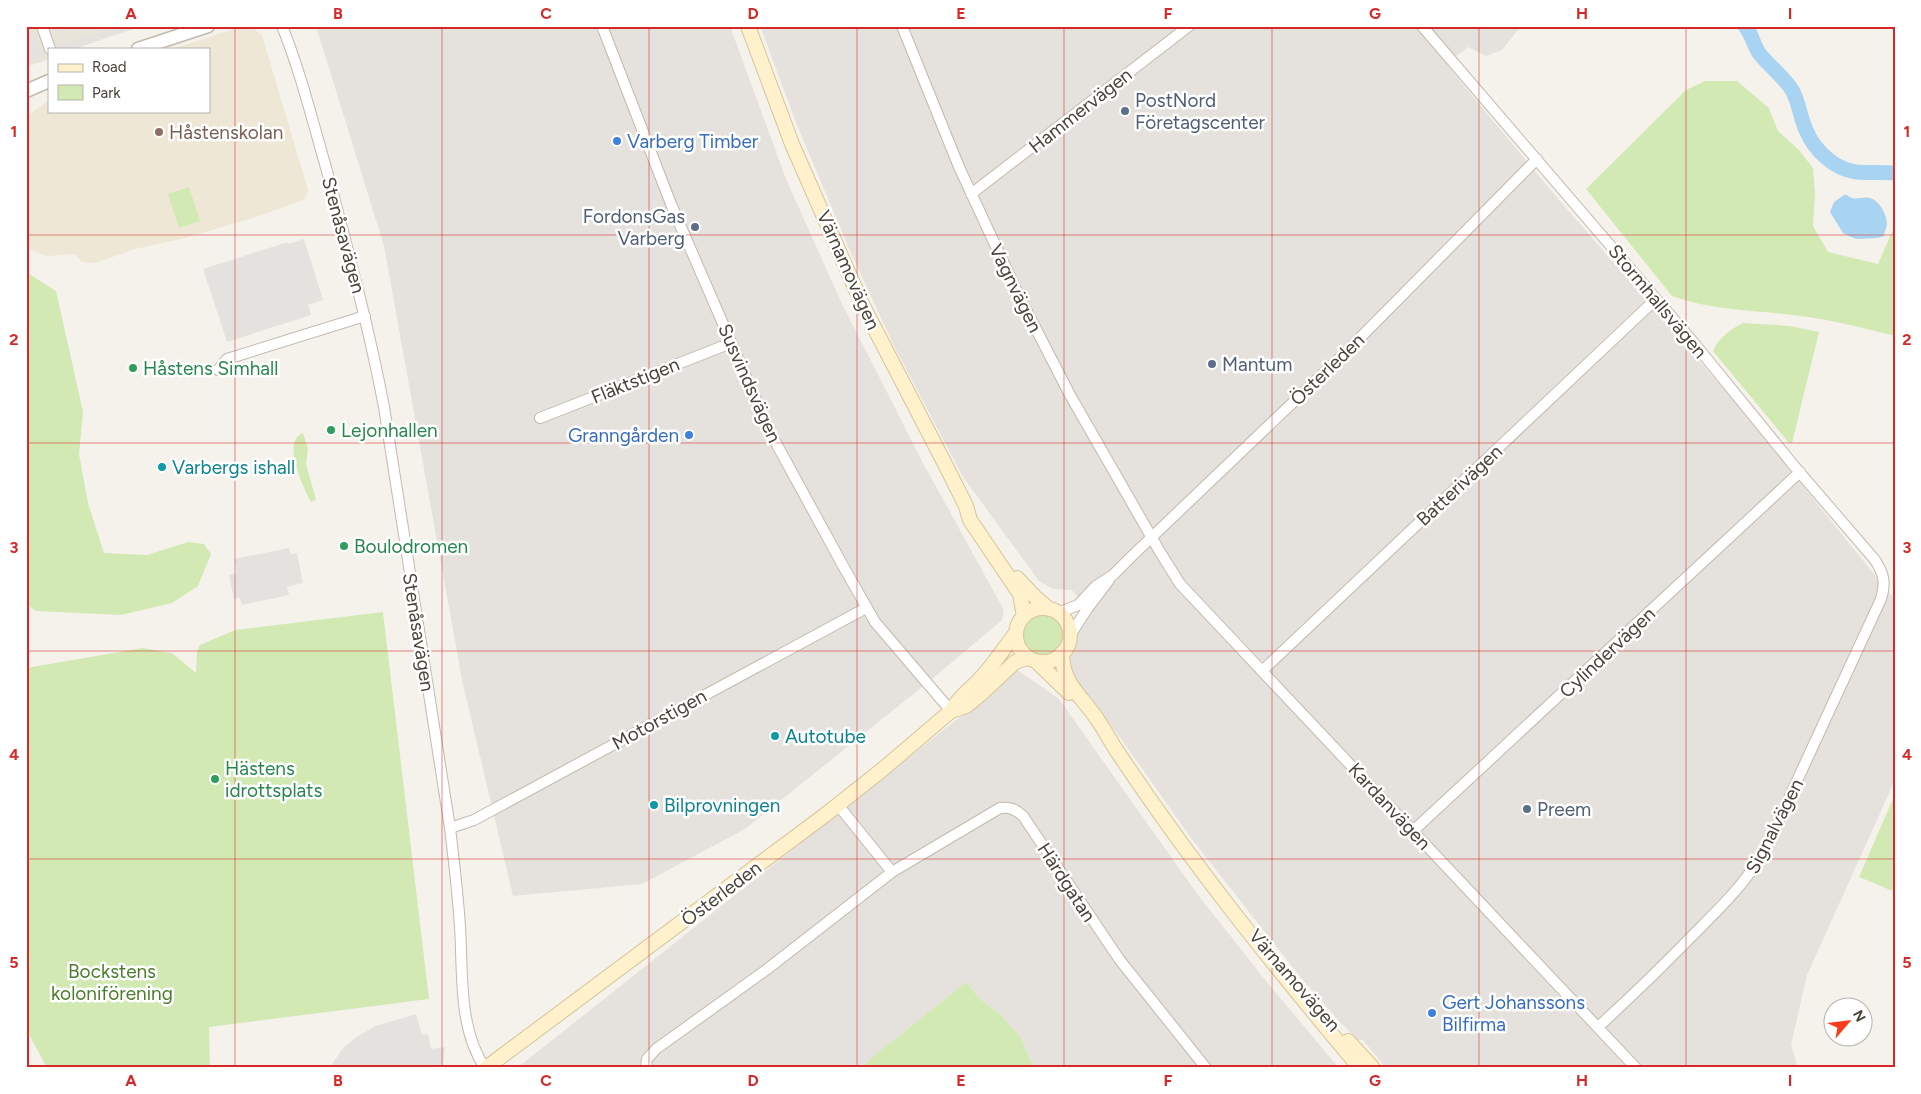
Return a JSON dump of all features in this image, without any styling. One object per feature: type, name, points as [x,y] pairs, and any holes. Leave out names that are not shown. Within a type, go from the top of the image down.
[{"type":"main road","name":"Värnamovägen","points":[[748,26],[792,144],[863,306],[966,506],[1006,564],[1035,597],[1054,611],[1067,624],[1070,637]]},
{"type":"main road","name":"Värnamovägen","points":[[966,506],[970,520],[1020,594],[1024,616]]},
{"type":"main road","points":[[1016,634],[1017,627],[1024,616],[1036,609],[1054,611]]},
{"type":"main road","name":"Värnamovägen","points":[[1016,634],[1018,647],[1068,692],[1118,753]]},
{"type":"main road","name":"Österleden","points":[[951,711],[957,700],[970,690],[988,671],[1016,634]]},
{"type":"main road","points":[[1032,660],[1051,661],[1062,654],[1070,637]]},
{"type":"main road","name":"Värnamovägen","points":[[1062,654],[1062,665],[1066,678],[1097,719],[1118,753],[1174,833],[1261,950],[1360,1068]]},
{"type":"main road","name":"Österleden","points":[[485,1068],[838,805],[951,711],[966,706],[1015,662],[1032,660]]},
{"type":"main road","name":"Värnamovägen","points":[[1218,891],[1325,1016],[1373,1068]]},
{"type":"street","points":[[42,26],[49,46]]},
{"type":"street","points":[[141,48],[208,26]]},
{"type":"street","name":"Stenåsavägen","points":[[282,26],[304,91],[365,316],[384,408],[450,828],[457,881],[467,1025],[475,1052],[485,1068]]},
{"type":"street","name":"Susvindsvägen","points":[[602,26],[671,204],[770,432],[875,622],[951,711]]},
{"type":"street","name":"Vagnvägen","points":[[902,26],[971,194],[1019,296],[1070,395],[1152,538]]},
{"type":"street","name":"Hammervägen","points":[[971,194],[1189,26]]},
{"type":"street","name":"Stormhallsvägen","points":[[1422,26],[1694,343],[1875,560],[1881,569],[1885,582]]},
{"type":"street","points":[[26,91],[48,81]]},
{"type":"street","name":"Österleden","points":[[1054,611],[1078,605],[1096,586],[1112,575],[1152,538],[1358,340],[1537,159]]},
{"type":"street","name":"Batterivägen","points":[[1262,671],[1656,300]]},
{"type":"street","points":[[218,370],[227,359],[365,316]]},
{"type":"street","name":"Fläktstigen","points":[[540,418],[731,343]]},
{"type":"street","name":"Cylindervägen","points":[[1414,831],[1800,472]]},
{"type":"street","name":"Kardanvägen","points":[[1152,538],[1180,584],[1636,1068]]},
{"type":"street","name":"Österleden","points":[[1070,637],[1087,609],[1112,575]]},
{"type":"street","name":"Signalvägen","points":[[1598,1027],[1739,890],[1752,872],[1765,850],[1881,599],[1885,582]]},
{"type":"street","name":"Motorstigen","points":[[450,828],[474,820],[866,608]]},
{"type":"street","points":[[838,805],[892,872]]},
{"type":"street","name":"Härdgatan","points":[[646,1068],[648,1060],[656,1049],[766,970],[892,872],[1000,808],[1016,809],[1023,816],[1119,959],[1206,1068]]},
{"type":"shaded area","points":[[26,26],[134,26],[78,48],[48,48],[48,59],[26,67]]},
{"type":"shaded area","points":[[116,26],[142,26],[77,48],[53,48]]},
{"type":"shaded area","name":"Håstenskolan","points":[[243,26],[250,26],[262,35],[308,190],[305,199],[259,216],[185,238],[135,249],[95,263],[82,262],[74,254],[49,256],[37,253],[26,247],[26,152],[29,150],[26,146],[26,117],[48,101],[48,112],[210,112],[210,48],[175,48]]},
{"type":"shaded area","points":[[316,26],[730,26],[786,179],[842,304],[923,463],[1004,610],[1002,620],[937,675],[745,829],[642,884],[513,896],[462,680],[384,246]]},
{"type":"shaded area","points":[[760,26],[1521,26],[1502,50],[1486,56],[1468,47],[1446,64],[1554,194],[1735,402],[1895,600],[1895,780],[1807,975],[1791,1045],[1798,1068],[1384,1068],[1363,1040],[1358,1040],[1340,1022],[1302,979],[1194,842],[1104,715],[1070,675],[1067,660],[1075,636],[1090,612],[1072,590],[1053,589],[1039,581],[963,477],[894,346],[850,251],[797,125]]},
{"type":"shaded area","points":[[36,36],[42,57],[26,62],[26,39]]},
{"type":"shaded area","points":[[304,239],[323,300],[308,305],[311,315],[227,342],[203,269],[288,242],[289,244]]},
{"type":"shaded area","points":[[289,548],[291,554],[297,553],[303,583],[287,587],[289,595],[242,605],[240,598],[234,599],[229,575],[237,573],[234,559]]},
{"type":"shaded area","points":[[1016,669],[1059,699],[1198,895],[1270,986],[1339,1068],[1034,1068],[1020,1036],[1001,1015],[979,998],[966,982],[870,1059],[862,1068],[517,1068],[975,705]]},
{"type":"shaded area","points":[[416,1014],[422,1035],[428,1034],[431,1049],[445,1047],[443,1068],[329,1068],[344,1047],[358,1036],[376,1026]]},
{"type":"green space","points":[[1705,81],[1737,81],[1769,108],[1778,131],[1799,150],[1813,168],[1815,193],[1813,226],[1828,252],[1878,264],[1895,225],[1895,336],[1819,319],[1723,308],[1672,296],[1586,189],[1686,90]]},
{"type":"green space","points":[[189,187],[200,221],[179,228],[168,194]]},
{"type":"green space","points":[[26,272],[56,291],[83,412],[79,454],[88,503],[104,553],[147,555],[188,542],[204,544],[211,554],[198,586],[172,603],[121,615],[36,611],[26,604]]},
{"type":"green space","points":[[1743,323],[1790,326],[1819,332],[1792,443],[1789,443],[1713,351],[1725,334]]},
{"type":"green space","points":[[303,433],[308,449],[306,464],[316,500],[311,502],[299,476],[294,454],[294,445],[297,438]]},
{"type":"green space","name":"Hästens idrottsplats","points":[[383,612],[429,999],[209,1027],[210,1068],[47,1068],[26,1029],[26,668],[143,648],[172,653],[196,673],[197,652],[200,645],[235,630]]},
{"type":"green space","points":[[1042,614],[1054,618],[1060,624],[1064,636],[1060,648],[1054,654],[1042,658],[1030,654],[1024,648],[1020,636],[1024,624],[1030,618]]},
{"type":"green space","points":[[1895,794],[1895,892],[1859,877]]},
{"type":"green space","points":[[966,982],[979,998],[1001,1015],[1020,1036],[1034,1068],[862,1068],[870,1059]]},
{"type":"water","points":[[1844,195],[1855,198],[1870,198],[1877,202],[1887,220],[1884,236],[1857,239],[1843,233],[1830,212],[1834,202]]},
{"type":"waterway","points":[[1745,26],[1759,53],[1792,90],[1806,130],[1814,145],[1826,157],[1840,167],[1856,172],[1895,173]]},
{"type":"place","name":"PostNord Företagscenter","points":[[1125,111]]},
{"type":"place","name":"Håstenskolan","points":[[159,132]]},
{"type":"place","name":"Varberg Timber","points":[[617,141]]},
{"type":"place","name":"FordonsGas Varberg","points":[[695,227]]},
{"type":"place","name":"Mantum","points":[[1212,364]]},
{"type":"place","name":"Håstens Simhall","points":[[133,368]]},
{"type":"place","name":"Lejonhallen","points":[[331,430]]},
{"type":"place","name":"Granngården","points":[[689,435]]},
{"type":"place","name":"Varbergs ishall","points":[[162,467]]},
{"type":"place","name":"Boulodromen","points":[[344,546]]},
{"type":"place","name":"Autotube","points":[[775,736]]},
{"type":"place","name":"Hästens idrottsplats","points":[[215,779]]},
{"type":"place","name":"Bilprovningen","points":[[654,805]]},
{"type":"place","name":"Preem","points":[[1527,809]]},
{"type":"place","name":"Gert Johanssons Bilfirma","points":[[1432,1013]]},
{"type":"park label","name":"Bockstens koloniförening","points":[[112,982]]}]
